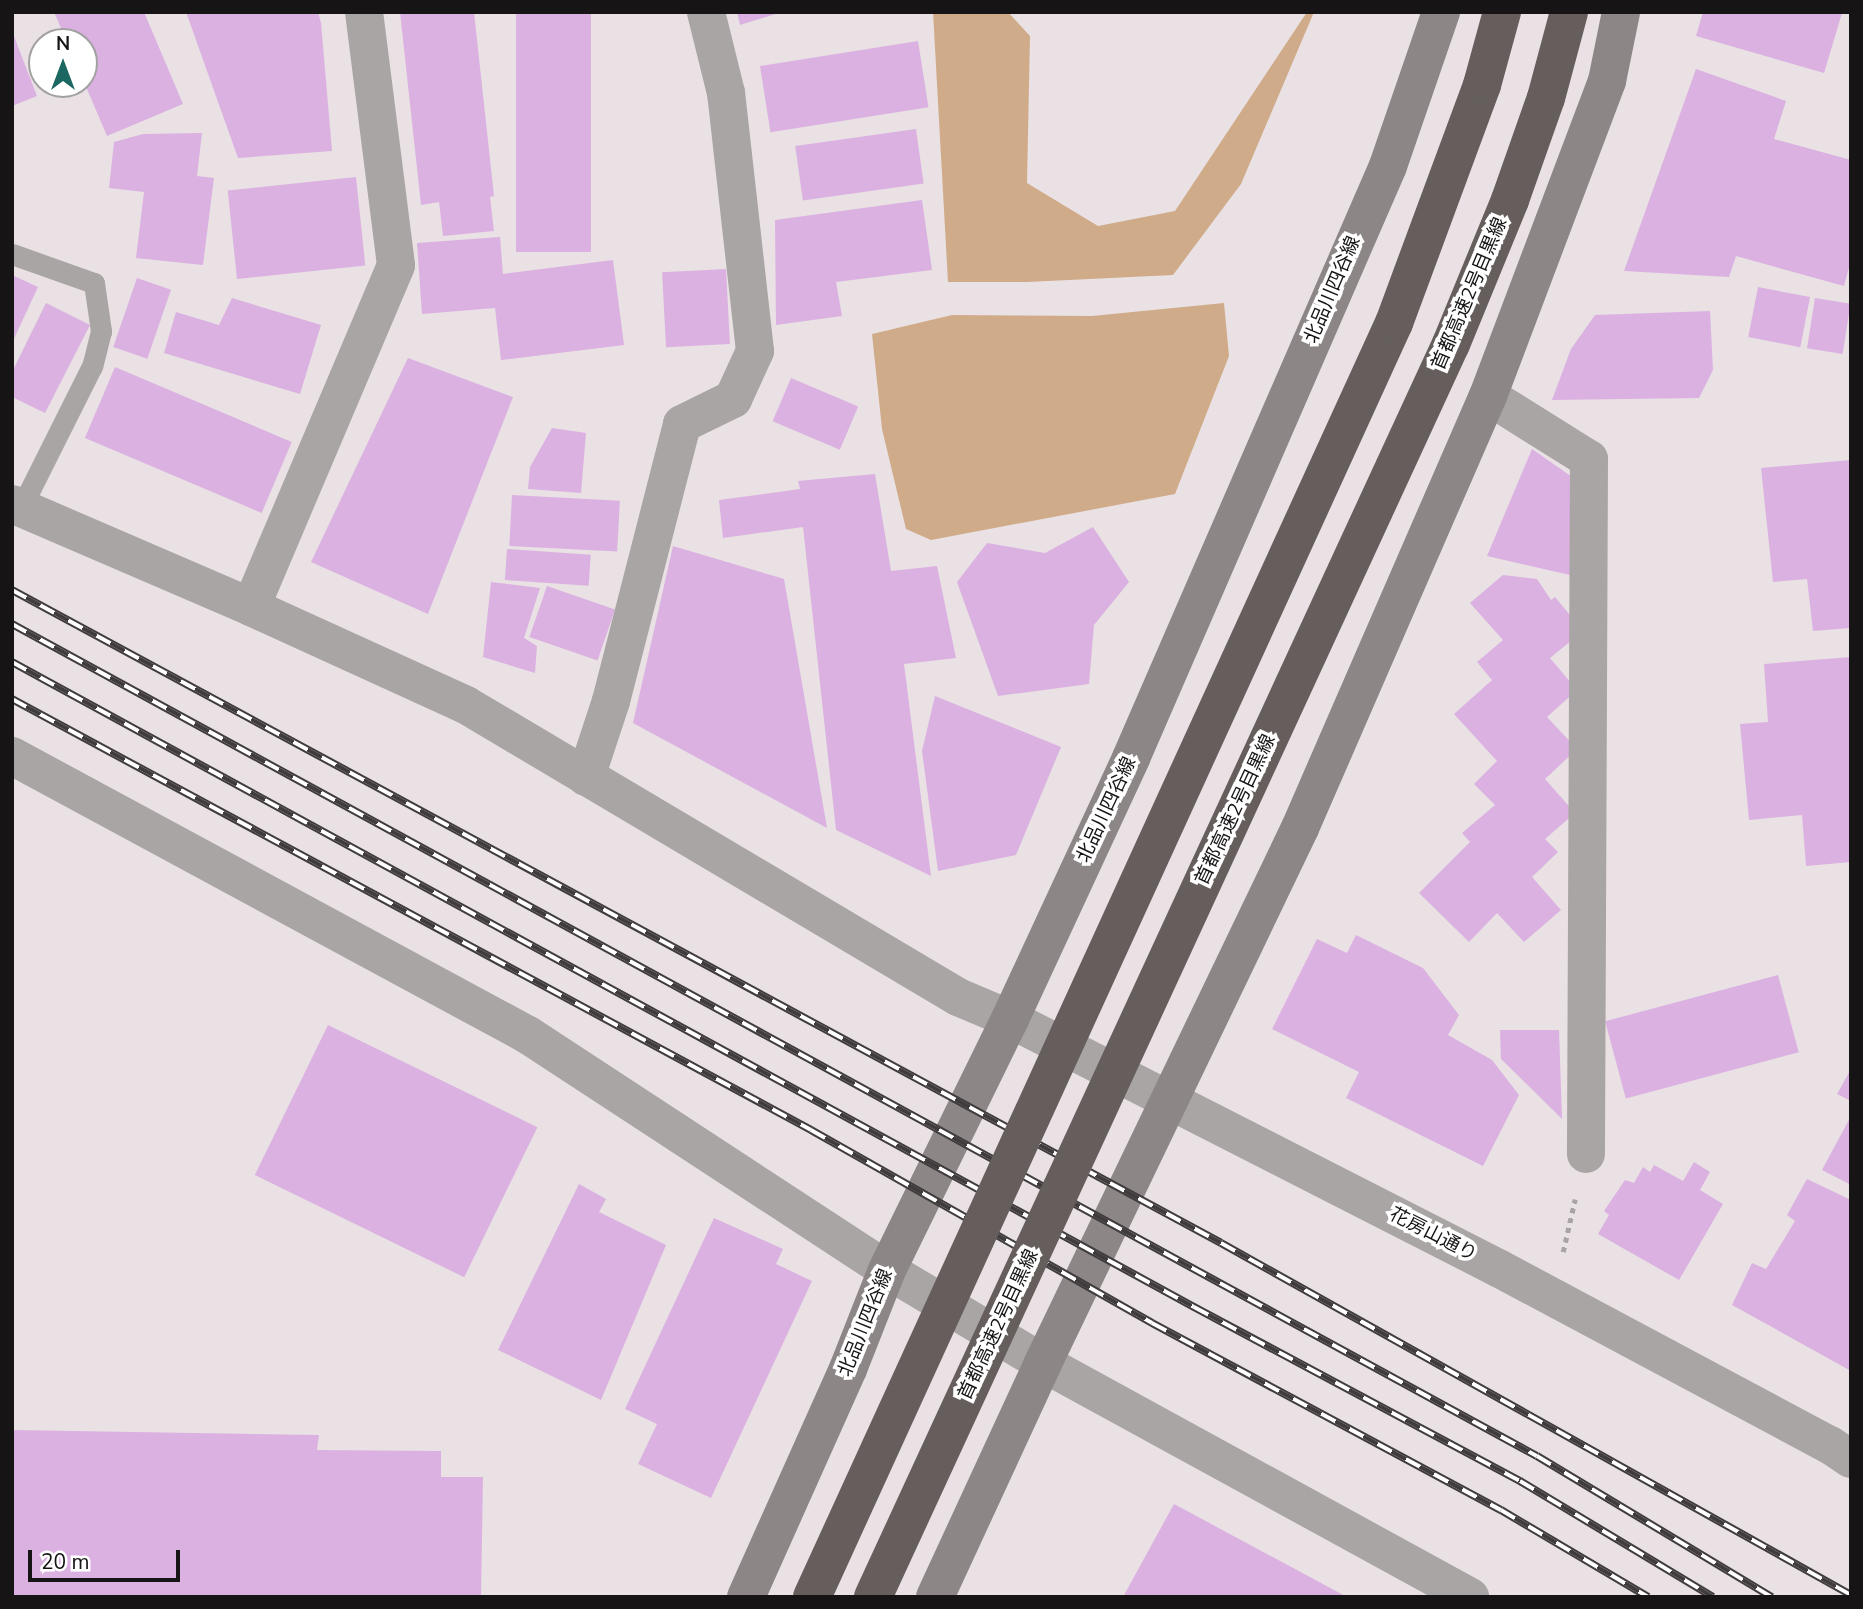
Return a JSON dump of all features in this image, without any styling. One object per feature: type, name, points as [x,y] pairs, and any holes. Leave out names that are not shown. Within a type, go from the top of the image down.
[{"type":"highway","points":[[812,1597],[1394,323],[1482,85],[1502,12]]},
{"type":"highway","name":"首都高速2号目黒線","points":[[873,1597],[1451,344],[1510,200],[1546,98],[1569,12]]},
{"type":"main road","name":"北品川四谷線","points":[[746,1597],[848,1369],[887,1270],[1010,1019],[1131,758],[1388,166],[1441,12]]},
{"type":"main road","points":[[935,1597],[1043,1363],[1300,828],[1488,397],[1607,81],[1621,12]]},
{"type":"street","points":[[251,607],[396,265],[364,12]]},
{"type":"street","points":[[586,777],[611,701],[682,424],[733,399],[755,351],[726,93],[706,12]]},
{"type":"street","points":[[1488,397],[1589,459],[1586,1154]]},
{"type":"street","name":"花房山通り","points":[[17,506],[251,607],[466,705],[958,998],[1010,1019],[1552,1297],[1851,1459]]},
{"type":"street","points":[[12,756],[528,1035],[887,1270],[1043,1363],[1470,1597]]},
{"type":"lane","points":[[12,254],[94,283],[101,331],[92,366],[17,506]]},
{"type":"path","points":[[1552,1297],[1586,1154]]},
{"type":"shaded area","points":[[933,12],[1008,12],[1030,36],[1027,183],[1098,226],[1175,211],[1307,12],[1314,12],[1241,184],[1173,275],[1027,282],[948,282]]},
{"type":"shaded area","points":[[1224,303],[1229,356],[1175,494],[931,540],[906,529],[882,429],[872,334],[952,315],[1092,316]]},
{"type":"building","points":[[54,12],[144,12],[183,104],[107,136],[91,98],[98,98],[98,28],[61,28]]},
{"type":"building","points":[[186,12],[318,12],[332,151],[238,158]]},
{"type":"building","points":[[400,12],[474,12],[494,196],[490,197],[494,231],[443,236],[439,202],[421,205]]},
{"type":"building","points":[[516,12],[591,12],[591,252],[516,252]]},
{"type":"building","points":[[737,12],[779,12],[779,13],[740,25]]},
{"type":"building","points":[[1703,12],[1842,13],[1824,73],[1696,36]]},
{"type":"building","points":[[12,31],[28,73],[28,98],[32,98],[12,106]]},
{"type":"building","points":[[918,41],[928,107],[770,132],[760,66]]},
{"type":"building","points":[[1696,69],[1786,101],[1774,139],[1851,160],[1851,260],[1844,286],[1736,256],[1729,277],[1624,271]]},
{"type":"building","points":[[916,129],[924,183],[803,200],[795,146]]},
{"type":"building","points":[[202,133],[197,176],[214,178],[203,265],[136,258],[144,192],[109,188],[114,142],[143,134]]},
{"type":"building","points":[[356,177],[365,266],[237,279],[228,190]]},
{"type":"building","points":[[922,200],[932,270],[836,282],[842,316],[776,325],[775,220]]},
{"type":"building","points":[[500,237],[503,274],[613,260],[624,345],[501,360],[495,308],[422,314],[417,243]]},
{"type":"building","points":[[726,269],[730,344],[666,347],[662,272]]},
{"type":"building","points":[[12,275],[38,287],[12,343]]},
{"type":"building","points":[[137,278],[171,290],[147,359],[113,347]]},
{"type":"building","points":[[1758,287],[1810,297],[1800,347],[1748,337]]},
{"type":"building","points":[[232,298],[321,325],[300,394],[164,353],[176,312],[219,325]]},
{"type":"building","points":[[1815,298],[1851,304],[1843,354],[1807,348]]},
{"type":"building","points":[[46,303],[90,325],[45,413],[12,397],[12,372]]},
{"type":"building","points":[[1710,311],[1713,370],[1699,398],[1552,400],[1571,349],[1595,315]]},
{"type":"building","points":[[408,358],[513,397],[428,614],[311,562]]},
{"type":"building","points":[[115,367],[292,442],[262,513],[85,438]]},
{"type":"building","points":[[791,378],[858,407],[840,450],[773,421]]},
{"type":"building","points":[[552,428],[586,433],[581,493],[528,489],[530,467]]},
{"type":"building","points":[[1532,449],[1575,479],[1570,575],[1487,556]]},
{"type":"building","points":[[1851,460],[1851,628],[1813,631],[1807,579],[1773,582],[1761,468]]},
{"type":"building","points":[[875,474],[891,571],[937,566],[956,658],[904,664],[931,876],[836,830],[803,527],[723,538],[719,500],[800,489],[798,481]]},
{"type":"building","points":[[512,495],[620,501],[617,552],[509,546]]},
{"type":"building","points":[[1093,527],[1129,582],[1094,625],[1089,684],[998,696],[957,582],[987,543],[1045,553]]},
{"type":"building","points":[[673,546],[784,579],[827,828],[633,723]]},
{"type":"building","points":[[507,549],[591,555],[589,586],[505,580]]},
{"type":"building","points":[[1503,575],[1537,579],[1551,600],[1555,597],[1583,631],[1550,658],[1577,690],[1547,717],[1577,749],[1545,779],[1575,813],[1545,839],[1558,852],[1532,877],[1561,910],[1524,942],[1497,913],[1469,942],[1419,893],[1470,842],[1462,833],[1495,805],[1474,784],[1497,761],[1454,714],[1492,680],[1477,662],[1503,640],[1470,603]]},
{"type":"building","points":[[491,582],[540,588],[524,638],[537,646],[535,673],[483,657]]},
{"type":"building","points":[[547,586],[615,609],[597,660],[529,637]]},
{"type":"building","points":[[1851,657],[1851,862],[1806,866],[1802,815],[1749,820],[1740,724],[1768,722],[1764,664]]},
{"type":"building","points":[[935,696],[1061,747],[1016,855],[938,871],[922,751]]},
{"type":"building","points":[[1356,935],[1423,968],[1459,1015],[1448,1035],[1492,1060],[1519,1095],[1483,1166],[1346,1098],[1359,1072],[1272,1029],[1317,939],[1347,953]]},
{"type":"building","points":[[1778,975],[1799,1052],[1626,1099],[1605,1021]]},
{"type":"building","points":[[328,1025],[537,1127],[464,1277],[255,1175]]},
{"type":"building","points":[[1500,1030],[1559,1030],[1562,1119],[1501,1059]]},
{"type":"building","points":[[1851,1069],[1851,1101],[1837,1094]]},
{"type":"building","points":[[1851,1116],[1851,1185],[1822,1170]]},
{"type":"building","points":[[1694,1162],[1710,1172],[1700,1190],[1723,1204],[1679,1280],[1598,1234],[1609,1215],[1604,1211],[1625,1180],[1634,1183],[1643,1167],[1650,1172],[1654,1165],[1683,1181]]},
{"type":"building","points":[[1807,1179],[1851,1200],[1851,1371],[1732,1305],[1752,1263],[1766,1269],[1795,1221],[1787,1215]]},
{"type":"building","points":[[579,1184],[606,1199],[599,1212],[666,1245],[601,1400],[498,1350]]},
{"type":"building","points":[[714,1218],[783,1249],[776,1264],[812,1281],[711,1498],[638,1464],[657,1424],[625,1409]]},
{"type":"building","points":[[12,1430],[319,1435],[317,1450],[441,1451],[441,1477],[483,1477],[481,1597],[12,1597]]},
{"type":"building","points":[[1174,1504],[1347,1597],[1123,1597]]},
{"type":"railway","points":[[12,590],[1221,1243],[1851,1595]]},
{"type":"railway","points":[[12,624],[1537,1456],[1772,1597]]},
{"type":"railway","points":[[12,662],[1194,1307],[1520,1481],[1713,1597]]},
{"type":"railway","points":[[12,699],[811,1130],[1152,1323],[1501,1510],[1648,1597]]}]
